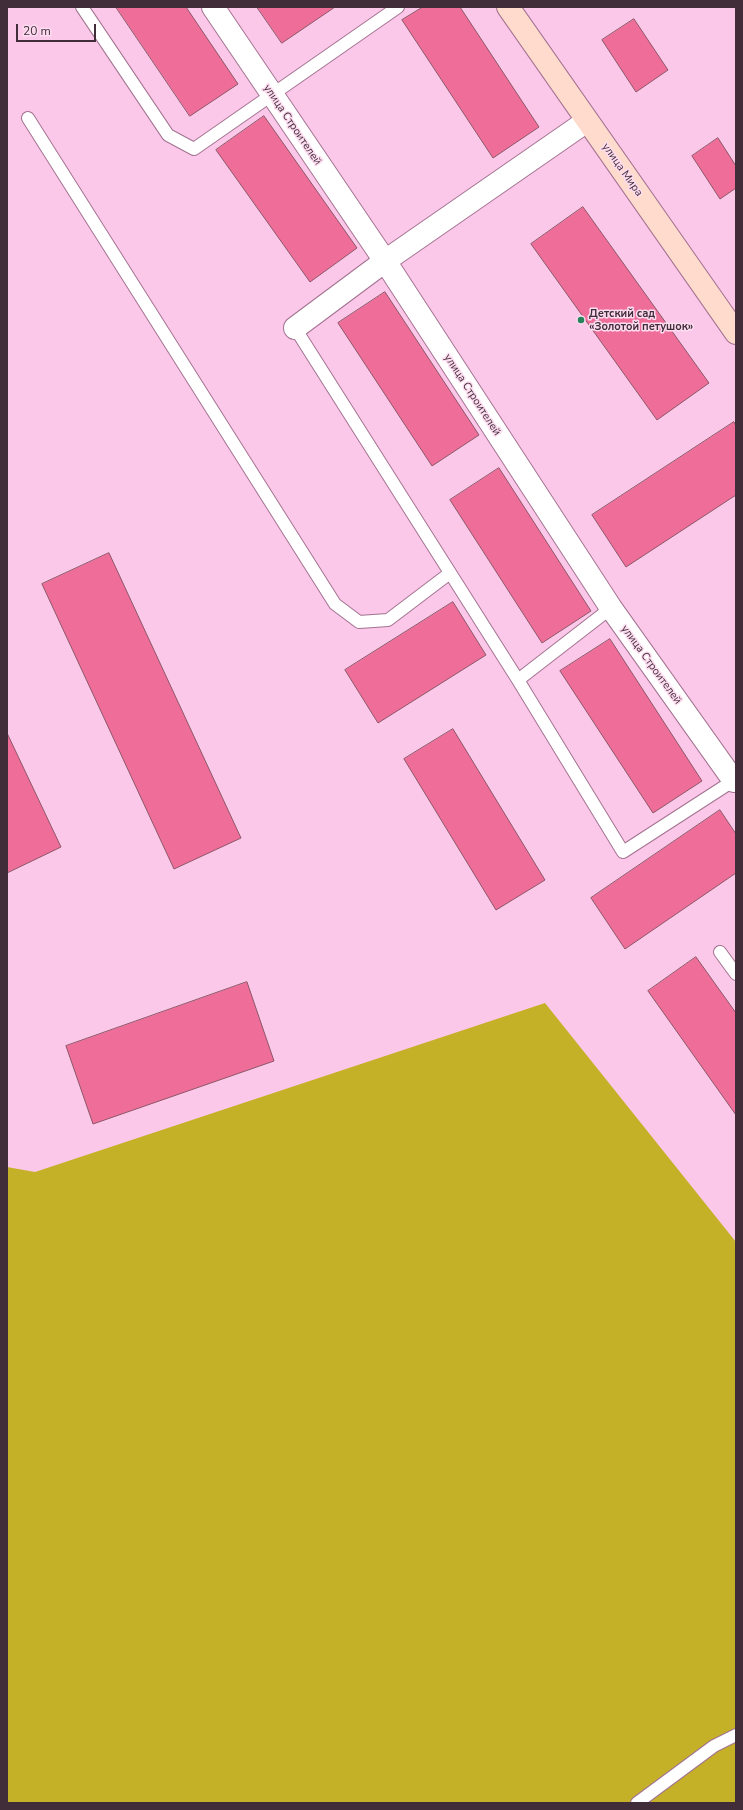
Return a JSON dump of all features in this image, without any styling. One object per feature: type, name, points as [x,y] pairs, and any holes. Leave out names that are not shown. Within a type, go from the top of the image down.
[{"type":"street","name":"улица Строителей","points":[[213,7],[385,261],[611,608],[735,780]]},
{"type":"street","name":"улица Мира","points":[[508,7],[736,333]]},
{"type":"street","points":[[295,328],[385,261],[587,120]]},
{"type":"lane","points":[[82,7],[168,135],[194,149],[398,7]]},
{"type":"lane","points":[[28,118],[335,604],[359,622],[388,620],[450,572]]},
{"type":"lane","points":[[295,328],[518,680],[623,852],[735,780]]},
{"type":"lane","points":[[518,680],[611,608]]},
{"type":"lane","points":[[720,952],[736,974]]},
{"type":"lane","points":[[637,1803],[714,1746],[736,1735]]},
{"type":"shaded area","points":[[545,1003],[736,1242],[736,1803],[7,1803],[7,1167],[35,1172]]},
{"type":"building","points":[[116,7],[186,7],[238,84],[190,116]]},
{"type":"building","points":[[257,7],[335,7],[282,43]]},
{"type":"building","points":[[423,7],[460,7],[539,127],[493,158],[402,20]]},
{"type":"building","points":[[634,19],[668,70],[636,92],[602,40]]},
{"type":"building","points":[[264,116],[357,248],[310,282],[216,150]]},
{"type":"building","points":[[718,138],[736,166],[736,188],[720,199],[692,156]]},
{"type":"building","points":[[583,207],[709,383],[657,420],[531,244]]},
{"type":"building","points":[[385,292],[479,435],[432,466],[338,323]]},
{"type":"building","points":[[734,422],[736,426],[736,495],[626,567],[592,515]]},
{"type":"building","points":[[499,468],[591,611],[542,643],[450,500]]},
{"type":"building","points":[[109,553],[241,838],[174,869],[42,584]]},
{"type":"building","points":[[453,602],[486,655],[378,723],[345,670]]},
{"type":"building","points":[[610,639],[702,781],[653,813],[560,671]]},
{"type":"building","points":[[453,729],[545,880],[496,910],[404,759]]},
{"type":"building","points":[[7,733],[61,847],[7,873]]},
{"type":"building","points":[[720,810],[736,834],[736,873],[625,949],[591,898]]},
{"type":"building","points":[[696,957],[736,1013],[736,1115],[648,991]]},
{"type":"building","points":[[247,982],[274,1061],[93,1124],[66,1046]]},
{"type":"place","name":"Детский сад «Золотой петушок»","points":[[581,320]]}]
